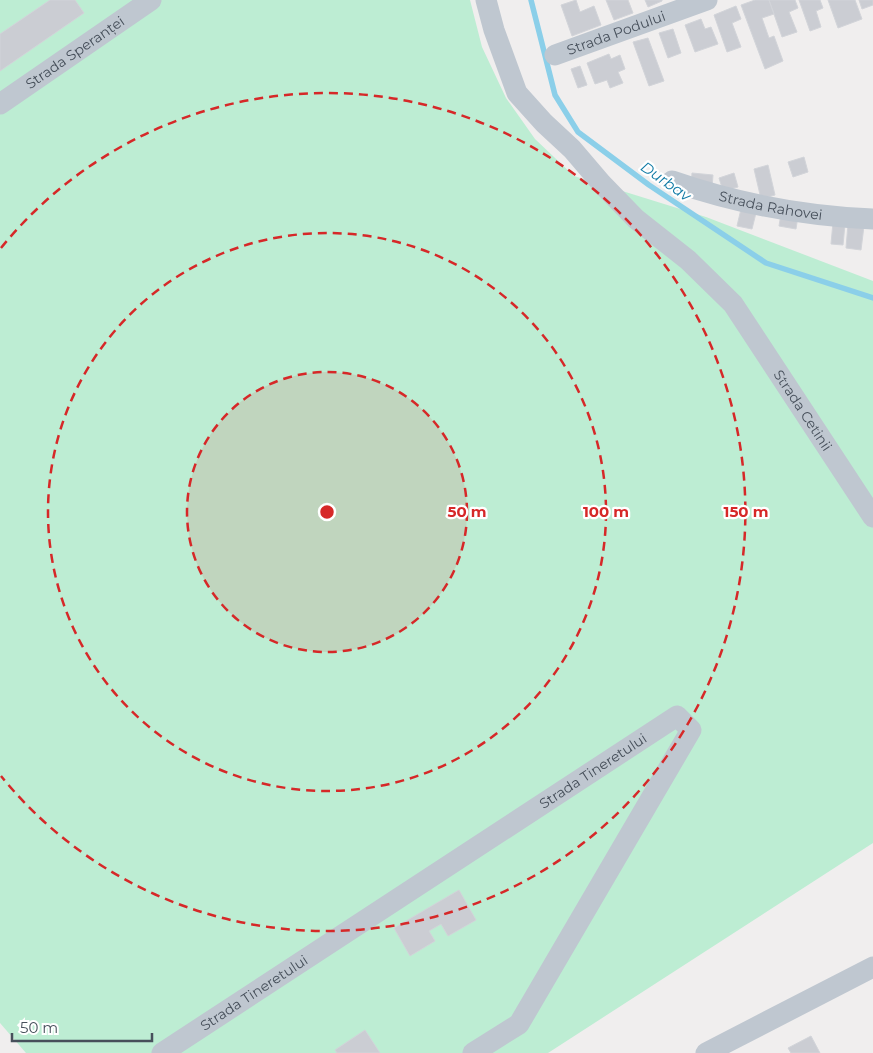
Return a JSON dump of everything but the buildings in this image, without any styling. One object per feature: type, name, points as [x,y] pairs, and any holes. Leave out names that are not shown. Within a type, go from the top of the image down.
[{"type":"street","name":"Strada Speranței","points":[[0,104],[151,0]]},
{"type":"street","name":"Strada Cetinii","points":[[486,0],[494,30],[517,93],[544,123],[572,149],[601,183],[636,219],[688,260],[733,304],[873,517]]},
{"type":"street","name":"Strada Podului","points":[[555,55],[707,0]]},
{"type":"street","name":"Strada Rahovei","points":[[672,181],[703,192],[805,213],[873,219]]},
{"type":"street","name":"Strada Tineretului","points":[[162,1053],[677,716],[692,730],[519,1024],[473,1053]]},
{"type":"street","points":[[706,1053],[873,967]]},
{"type":"green space","points":[[0,0],[470,0],[482,47],[506,98],[535,139],[574,176],[706,217],[873,281],[873,843],[548,1053],[26,1053],[0,1023]]},
{"type":"waterway","name":"Durbav","points":[[531,0],[555,95],[578,132],[649,185],[766,263],[873,298]]}]
